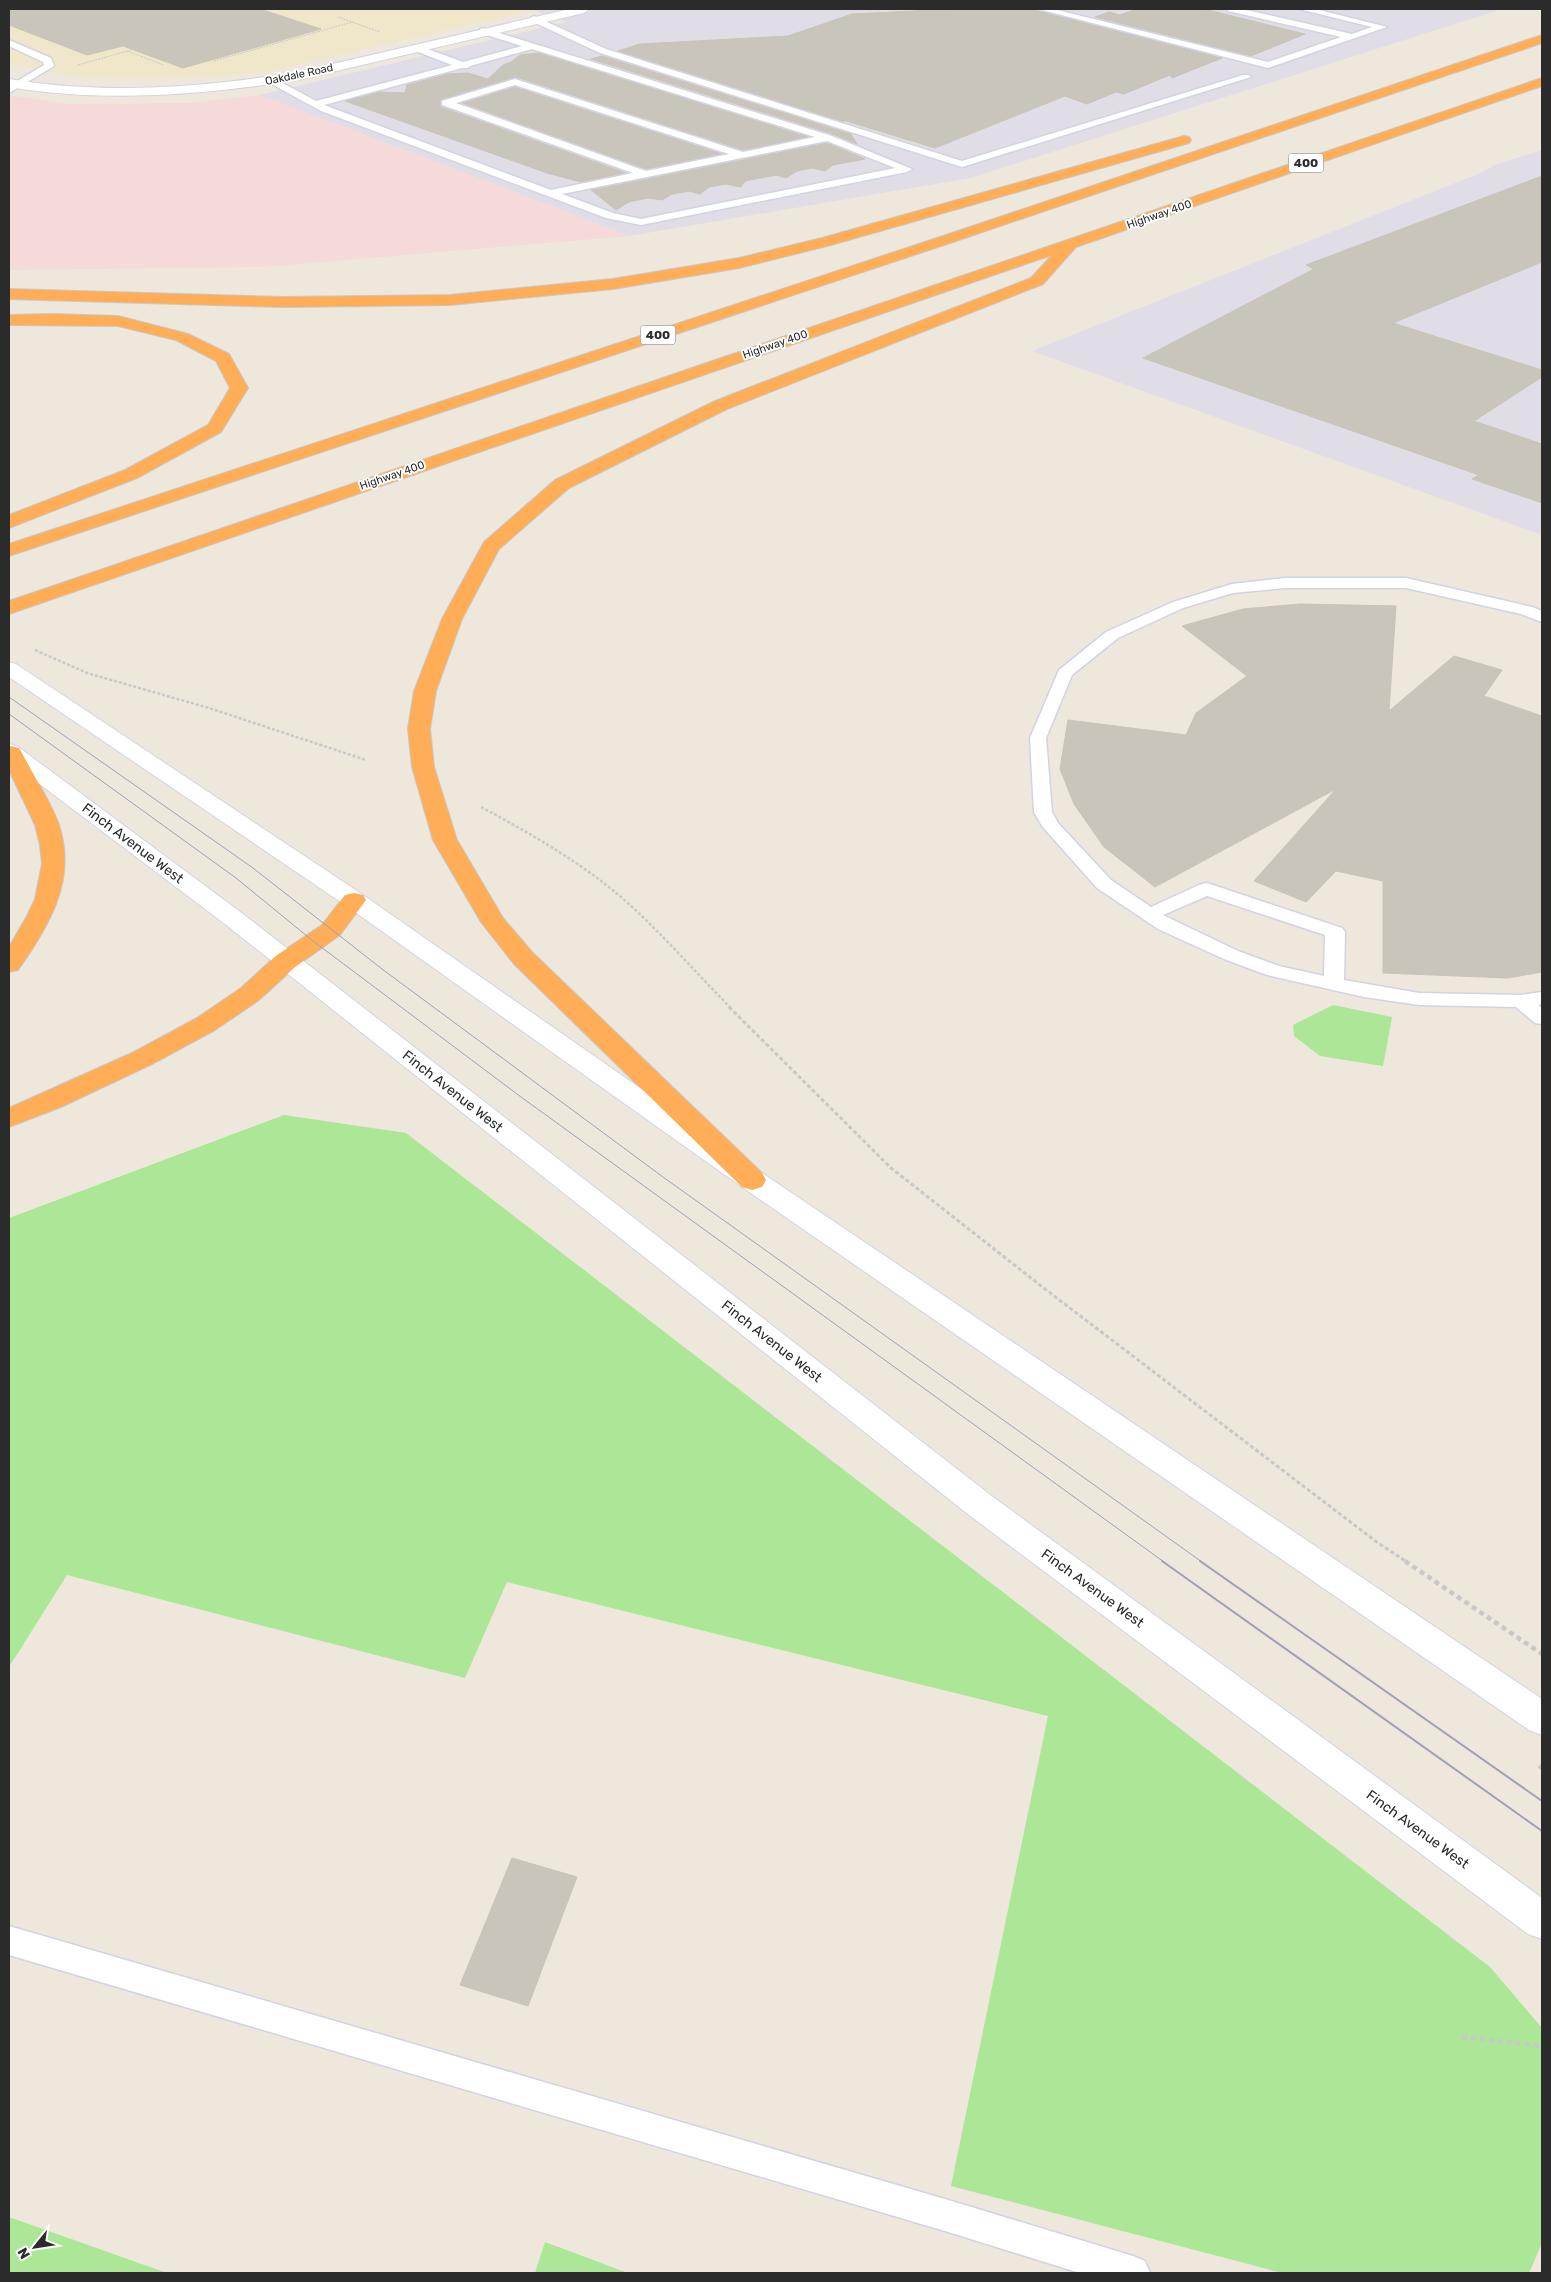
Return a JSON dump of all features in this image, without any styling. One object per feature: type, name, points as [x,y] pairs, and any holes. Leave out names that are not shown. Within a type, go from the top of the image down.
[{"type":"highway","name":"400","points":[[17,547],[948,239],[1289,122],[1542,39]]},
{"type":"highway","name":"Highway 400","points":[[9,608],[1542,82]]},
{"type":"highway","points":[[1216,134],[1289,122]]},
{"type":"highway","points":[[9,294],[284,302],[441,300],[613,284],[739,263],[826,242],[1199,137]]},
{"type":"highway","points":[[752,1180],[523,958],[493,922],[445,840],[423,767],[419,729],[425,691],[452,619],[492,546],[562,484],[721,405],[1037,281],[1070,245]]},
{"type":"highway","points":[[9,320],[118,321],[182,337],[223,358],[240,388],[215,428],[131,474],[9,522]]},
{"type":"highway","points":[[9,614],[70,587]]},
{"type":"highway","points":[[9,964],[35,928],[50,892],[54,864],[47,824],[10,752]]},
{"type":"highway","points":[[9,1118],[51,1101],[143,1058],[206,1024],[250,994],[286,961],[331,930],[354,900]]},
{"type":"main road","name":"Oakdale Road","points":[[12,86],[138,94],[217,88],[271,81],[584,9]]},
{"type":"main road","points":[[9,668],[354,900],[752,1180],[1542,1719]]},
{"type":"main road","name":"Finch Avenue West","points":[[10,752],[234,919],[981,1506],[1542,1921]]},
{"type":"lane","points":[[542,9],[558,14]]},
{"type":"lane","points":[[1043,9],[1268,65],[1382,27],[1304,9]]},
{"type":"lane","points":[[1231,9],[1352,37]]},
{"type":"lane","points":[[534,19],[603,51],[962,164],[1246,77]]},
{"type":"lane","points":[[271,81],[325,109],[610,216],[641,222],[907,169],[828,138],[483,31]]},
{"type":"lane","points":[[9,43],[48,60],[49,66],[12,86]]},
{"type":"lane","points":[[315,104],[530,47]]},
{"type":"lane","points":[[416,48],[479,71]]},
{"type":"lane","points":[[496,77],[742,155]]},
{"type":"lane","points":[[512,82],[446,103],[644,174]]},
{"type":"lane","points":[[552,193],[828,138]]},
{"type":"lane","points":[[1542,617],[1526,610],[1406,583],[1285,583],[1232,589],[1178,605],[1112,635],[1065,673],[1038,738],[1043,812],[1051,826],[1104,884],[1165,925],[1231,954],[1274,970],[1364,991],[1419,999],[1521,1001],[1542,998]]},
{"type":"lane","points":[[1148,914],[1206,889],[1335,932],[1334,984]]},
{"type":"lane","points":[[1521,1001],[1542,1018]]},
{"type":"lane","points":[[9,1940],[945,2215],[1133,2273]]},
{"type":"path","points":[[338,18],[388,34]]},
{"type":"path","points":[[209,62],[352,22]]},
{"type":"path","points":[[75,66],[138,48]]},
{"type":"path","points":[[34,649],[87,673],[209,708],[366,760]]},
{"type":"path","points":[[481,807],[541,840],[593,875],[630,905],[782,1061],[899,1174],[1045,1289],[1378,1542],[1542,1654]]},
{"type":"path","points":[[1462,2037],[1542,2046]]},
{"type":"shaded area","points":[[9,9],[533,10],[270,71],[214,77],[138,79],[81,77],[9,64]]},
{"type":"shaded area","points":[[530,9],[1502,9],[970,178],[629,236],[260,95],[566,22]]},
{"type":"shaded area","points":[[9,95],[66,104],[190,103],[260,95],[629,236],[264,267],[9,270]]},
{"type":"shaded area","points":[[1542,150],[1542,535],[1032,351],[1483,172],[1495,165]]},
{"type":"green space","points":[[1333,1005],[1392,1017],[1383,1066],[1320,1056],[1294,1036],[1293,1025]]},
{"type":"green space","points":[[284,1115],[406,1133],[1490,1967],[1542,2028],[1542,2243],[1529,2273],[1282,2273],[951,2186],[1048,1716],[507,1582],[465,1678],[67,1575],[9,1667],[9,1218]]},
{"type":"green space","points":[[9,2217],[167,2273],[9,2273]]},
{"type":"green space","points":[[545,2242],[628,2273],[535,2273]]},
{"type":"building","points":[[9,9],[260,9],[321,29],[183,68],[123,46],[87,55],[9,25]]},
{"type":"building","points":[[955,9],[1030,9],[1222,58],[1172,78],[1170,75],[1124,94],[1116,92],[1087,104],[1065,96],[935,148],[843,120],[844,122],[618,51],[640,44],[788,36],[852,14]]},
{"type":"building","points":[[1137,9],[1204,9],[1305,34],[1251,56],[1095,17],[1109,12],[1120,15]]},
{"type":"building","points":[[540,53],[808,137],[743,150],[516,77],[440,100],[441,107],[626,173],[581,182],[547,173],[345,101],[378,92],[405,93],[407,85],[448,74],[468,73],[488,79],[503,65],[520,55]]},
{"type":"building","points":[[602,56],[851,134],[857,144],[833,134],[591,59]]},
{"type":"building","points":[[515,87],[722,154],[646,169],[462,103]]},
{"type":"building","points":[[827,143],[865,159],[833,165],[825,171],[812,168],[797,171],[786,178],[776,175],[745,181],[741,187],[726,184],[709,187],[700,194],[689,191],[672,194],[662,200],[648,198],[629,202],[616,210],[591,190]]},
{"type":"building","points":[[1542,176],[1542,262],[1393,323],[1542,370],[1542,377],[1474,421],[1542,444],[1542,503],[1472,479],[1479,475],[1143,358],[1314,269],[1306,265]]},
{"type":"building","points":[[1300,604],[1396,606],[1389,711],[1454,656],[1502,670],[1484,696],[1542,716],[1542,972],[1508,978],[1383,973],[1383,881],[1336,871],[1306,902],[1254,881],[1336,789],[1155,887],[1104,847],[1074,804],[1060,769],[1068,720],[1186,735],[1196,713],[1247,676],[1182,626],[1243,609]]},
{"type":"building","points":[[512,1858],[577,1877],[528,2006],[460,1985]]},
{"type":"tram line","points":[[9,697],[253,868],[382,969],[663,1177],[1202,1562]]},
{"type":"tram line","points":[[9,714],[236,878],[313,941],[521,1097],[1164,1562]]},
{"type":"tram line","points":[[1162,1561],[1542,1831]]},
{"type":"tram line","points":[[1200,1561],[1542,1801]]}]
